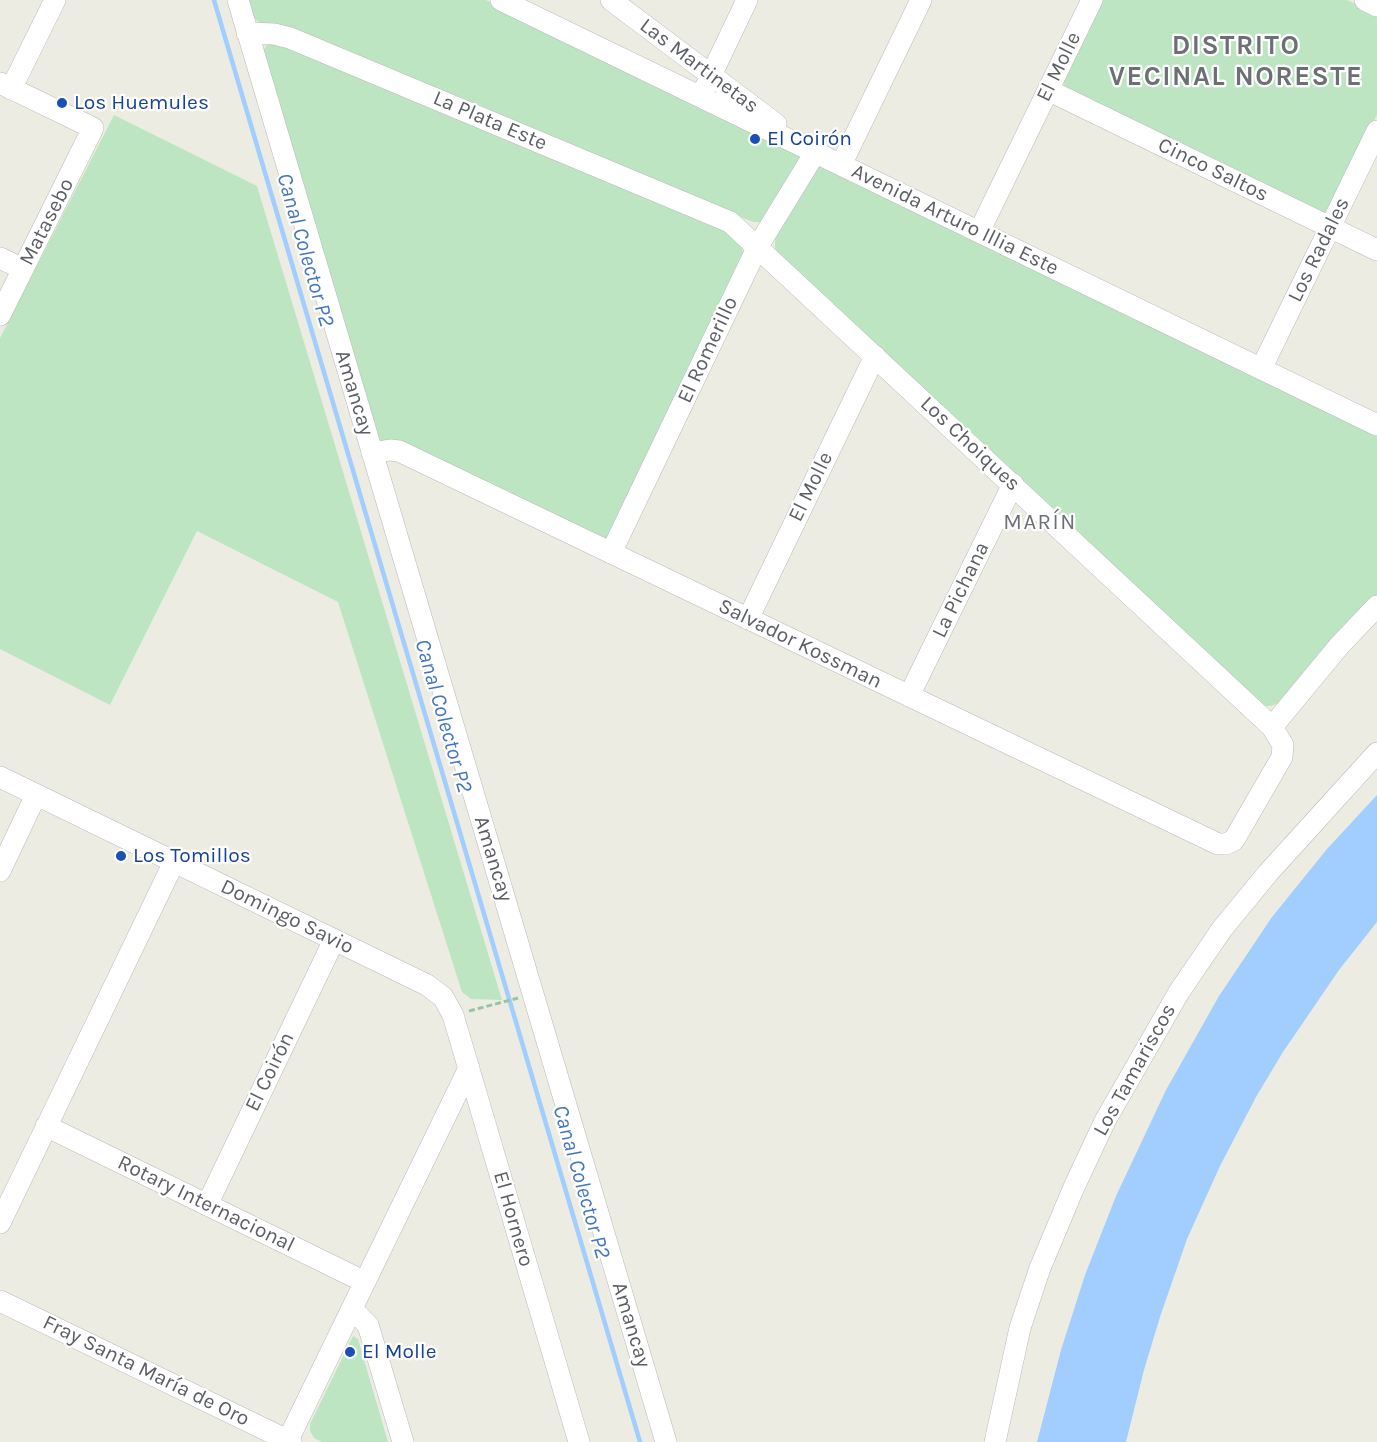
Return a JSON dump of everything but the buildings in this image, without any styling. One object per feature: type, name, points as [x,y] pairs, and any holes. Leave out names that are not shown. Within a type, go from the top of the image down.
[{"type":"street","points":[[6,86],[55,0]]},
{"type":"street","name":"Amancay","points":[[238,0],[666,1442]]},
{"type":"street","name":"Avenida Arturo Illia Este","points":[[501,0],[1377,425]]},
{"type":"street","name":"Las Martinetas","points":[[611,0],[815,153]]},
{"type":"street","points":[[700,97],[747,0]]},
{"type":"street","points":[[841,165],[921,0]]},
{"type":"street","name":"El Molle","points":[[979,232],[1092,0]]},
{"type":"street","points":[[1365,0],[1377,6]]},
{"type":"street","name":"La Plata Este","points":[[247,33],[274,34],[290,38],[730,222]]},
{"type":"street","name":"Matasebo","points":[[0,315],[93,129],[6,86]]},
{"type":"street","name":"Cinco Saltos","points":[[1048,90],[1377,250]]},
{"type":"street","name":"Los Radales","points":[[1261,369],[1377,131]]},
{"type":"street","name":"El Romerillo","points":[[611,553],[758,246],[815,153]]},
{"type":"street","name":"Los Choiques","points":[[730,222],[1012,484],[1278,736]]},
{"type":"street","points":[[0,258],[23,269]]},
{"type":"street","name":"El Molle","points":[[748,619],[875,356]]},
{"type":"street","name":"Salvador Kossman","points":[[372,453],[399,451],[1214,842],[1226,844],[1236,836],[1279,764],[1278,736]]},
{"type":"street","name":"La Pichana","points":[[909,696],[1012,484]]},
{"type":"street","points":[[1278,736],[1339,646],[1377,606]]},
{"type":"street","name":"Los Tamariscos","points":[[995,1442],[1020,1328],[1040,1268],[1105,1121],[1179,992],[1222,929],[1262,879],[1377,753]]},
{"type":"street","name":"Domingo Savio","points":[[0,777],[426,985],[448,1006]]},
{"type":"street","points":[[0,870],[36,795]]},
{"type":"street","points":[[0,1223],[9,1181],[46,1126],[174,862]]},
{"type":"street","name":"El Coirón","points":[[207,1205],[334,940]]},
{"type":"street","name":"El Hornero","points":[[448,1006],[579,1442]]},
{"type":"street","points":[[289,1441],[468,1068]]},
{"type":"street","name":"Rotary Internacional","points":[[46,1126],[365,1282]]},
{"type":"street","name":"Fray Santa María de Oro","points":[[0,1301],[289,1441]]},
{"type":"street","points":[[352,1309],[365,1320],[370,1330],[403,1442]]},
{"type":"path","points":[[448,1006],[500,1003],[526,996]]},
{"type":"green space","points":[[244,0],[486,0],[806,156],[761,222],[753,222],[264,25],[253,18]]},
{"type":"green space","points":[[1102,0],[1347,0],[1377,14],[1377,115],[1329,210],[1322,213],[1066,89],[1063,83]]},
{"type":"green space","points":[[274,41],[712,220],[742,247],[743,253],[609,546],[378,441],[263,50]]},
{"type":"green space","points":[[114,115],[257,186],[502,1000],[471,999],[462,992],[338,602],[197,531],[110,705],[0,649],[0,338]]},
{"type":"green space","points":[[820,162],[1377,433],[1377,602],[1281,702],[1271,706],[1261,706],[777,253],[775,238]]},
{"type":"green space","points":[[353,1336],[358,1339],[388,1442],[322,1442],[314,1438],[310,1431],[310,1424]]},
{"type":"water","points":[[1377,795],[1377,922],[1339,970],[1283,1052],[1256,1097],[1220,1166],[1187,1239],[1160,1317],[1126,1442],[1037,1442],[1061,1350],[1085,1275],[1116,1196],[1166,1090],[1219,996],[1272,917],[1327,849]]},
{"type":"waterway","name":"Canal Colector P2","points":[[214,0],[640,1442]]},
{"type":"place","name":"Los Huemules","points":[[62,103]]},
{"type":"place","name":"El Coirón","points":[[755,139]]},
{"type":"place","name":"Los Tomillos","points":[[121,856]]},
{"type":"place","name":"El Molle","points":[[350,1352]]},
{"type":"district","name":"DISTRITO VECINAL NORESTE","points":[[1236,62]]},
{"type":"district","name":"MARÍN","points":[[1040,523]]}]
